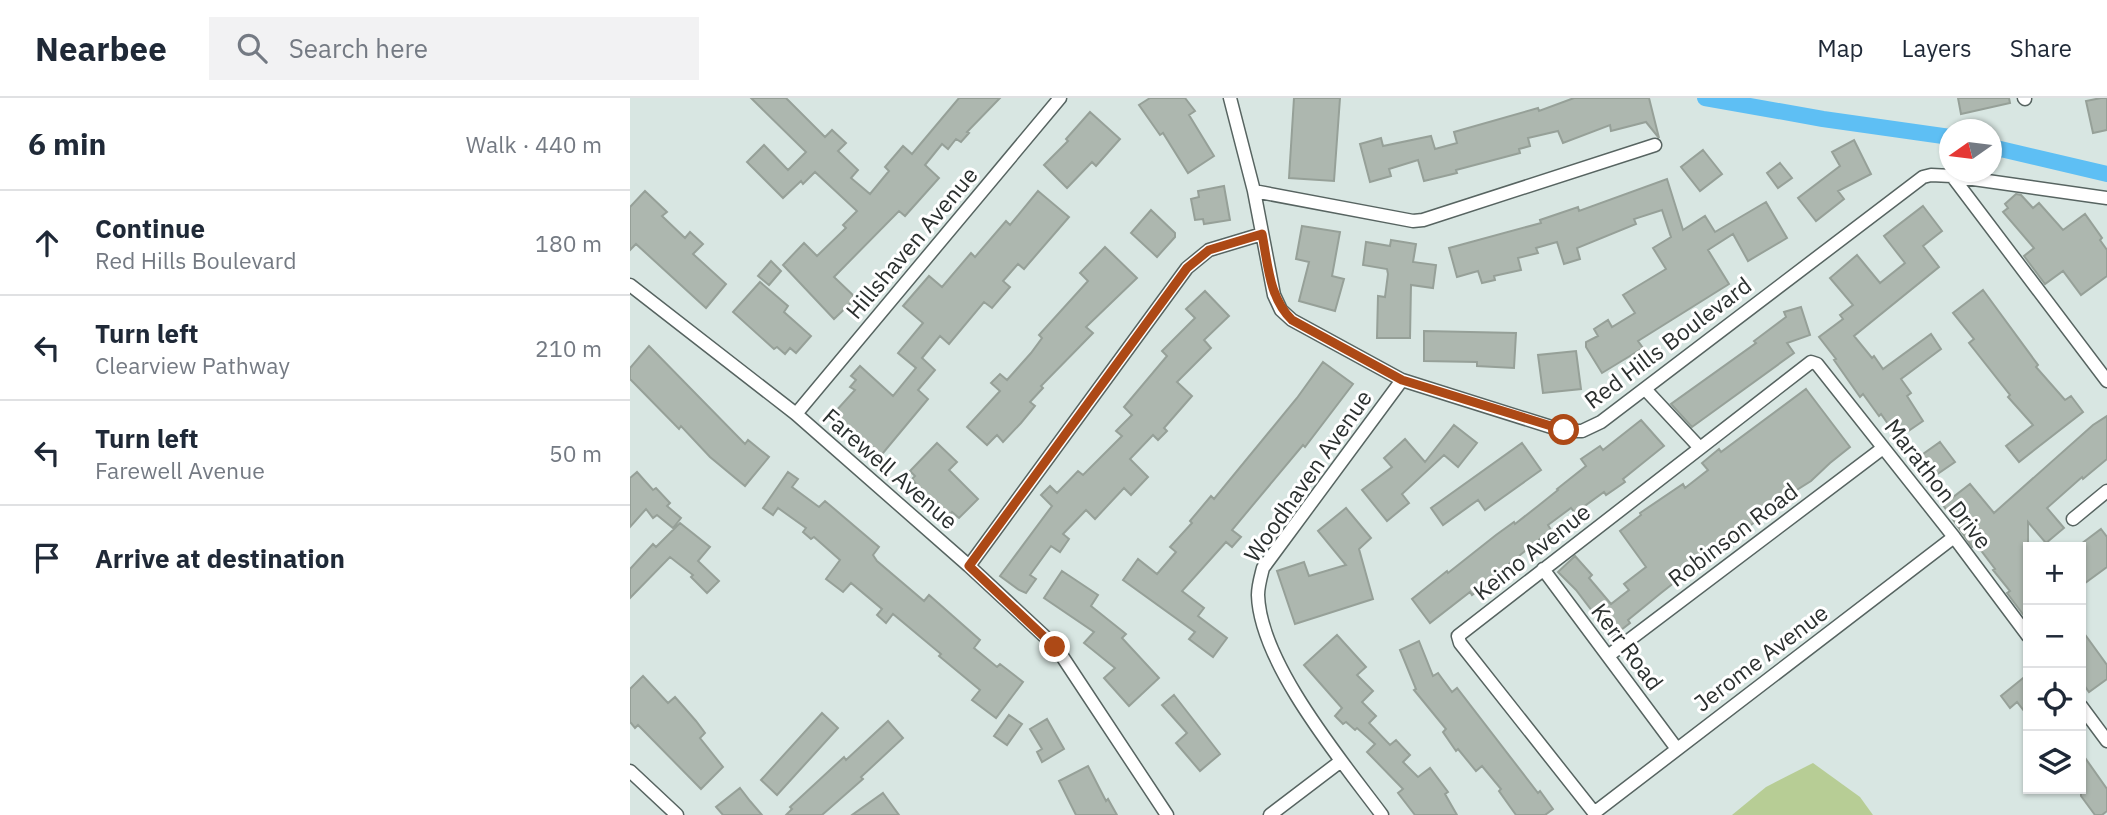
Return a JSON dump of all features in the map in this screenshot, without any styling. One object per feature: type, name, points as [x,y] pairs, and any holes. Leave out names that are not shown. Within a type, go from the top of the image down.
[{"type":"street","name":"Hillshaven Avenue","points":[[796,414],[1060,98]]},
{"type":"street","name":"Red Hills Boulevard","points":[[1230,98],[1254,191],[1275,295],[1281,310],[1292,320],[1402,380],[1573,431],[1582,431],[1601,422],[1923,177],[1939,175]]},
{"type":"street","points":[[1254,191],[1413,221],[1423,220],[1655,145]]},
{"type":"street","points":[[1957,182],[2107,381]]},
{"type":"street","name":"Red Hills Boulevard","points":[[1994,182],[2107,198]]},
{"type":"street","points":[[969,566],[1187,268],[1209,250],[1262,234]]},
{"type":"street","name":"Farewell Avenue","points":[[630,285],[796,414],[969,566],[1055,647],[1167,815]]},
{"type":"street","name":"Keino Avenue","points":[[1595,814],[1460,643],[1458,636],[1811,362]]},
{"type":"street","name":"Marathon Drive","points":[[1811,362],[1816,364],[1884,448],[2023,629]]},
{"type":"street","name":"Woodhaven Avenue","points":[[1382,815],[1341,761],[1280,671],[1264,629],[1258,593],[1263,568],[1402,380]]},
{"type":"street","points":[[1645,389],[1700,448]]},
{"type":"street","name":"Robinson Road","points":[[1608,656],[1884,448]]},
{"type":"street","points":[[2073,519],[2107,491]]},
{"type":"street","name":"Jerome Avenue","points":[[1595,814],[1954,537]]},
{"type":"street","name":"Kerr Road","points":[[1543,569],[1677,749]]},
{"type":"street","points":[[2086,713],[2107,741]]},
{"type":"street","points":[[1270,815],[1341,761]]},
{"type":"street","points":[[630,771],[677,815]]},
{"type":"green space","points":[[1813,763],[1860,797],[1873,815],[1732,815],[1766,787]]},
{"type":"building","points":[[751,98],[786,98],[825,137],[832,130],[846,143],[838,151],[858,170],[851,178],[870,194],[889,171],[885,167],[903,146],[912,154],[959,98],[1000,98],[967,132],[969,133],[961,142],[956,139],[948,149],[942,144],[925,165],[939,178],[905,216],[899,211],[834,277],[856,298],[834,319],[783,265],[804,243],[817,256],[846,228],[843,225],[857,211],[815,172],[783,198],[747,162],[764,145],[788,170],[806,152]]},
{"type":"building","points":[[1150,98],[1185,98],[1195,111],[1189,115],[1214,156],[1188,173],[1163,133],[1160,135],[1139,105]]},
{"type":"building","points":[[1294,98],[1340,98],[1334,181],[1289,178]]},
{"type":"building","points":[[1574,98],[1649,98],[1659,138],[1646,122],[1611,131],[1610,125],[1563,143],[1558,131],[1528,138],[1530,146],[1519,149],[1520,153],[1456,170],[1457,173],[1424,181],[1418,160],[1389,169],[1391,176],[1370,182],[1360,144],[1381,138],[1383,146],[1431,136],[1435,149],[1457,143],[1454,132],[1538,108],[1539,111]]},
{"type":"building","points":[[1958,98],[2009,98],[2010,103],[1961,114]]},
{"type":"building","points":[[2107,98],[2107,130],[2093,133],[2086,101]]},
{"type":"building","points":[[1090,112],[1120,139],[1096,166],[1092,162],[1067,188],[1044,165],[1068,141],[1066,139]]},
{"type":"building","points":[[1854,140],[1871,174],[1838,191],[1844,199],[1816,221],[1798,198],[1840,166],[1832,152]]},
{"type":"building","points":[[1703,150],[1722,174],[1700,191],[1681,167]]},
{"type":"building","points":[[1780,163],[1792,178],[1778,188],[1767,173]]},
{"type":"building","points":[[1667,179],[1683,230],[1705,216],[1715,232],[1766,202],[1787,238],[1748,261],[1733,234],[1708,250],[1729,284],[1638,341],[1643,348],[1602,373],[1586,347],[1586,342],[1598,336],[1594,329],[1608,320],[1612,327],[1635,313],[1623,295],[1666,269],[1653,248],[1671,237],[1662,210],[1634,219],[1636,224],[1577,248],[1580,259],[1564,264],[1557,242],[1536,248],[1538,253],[1518,258],[1521,270],[1494,276],[1495,280],[1482,283],[1478,271],[1457,277],[1449,248],[1541,223],[1540,220],[1578,207],[1579,211]]},
{"type":"building","points":[[1224,186],[1230,220],[1204,224],[1203,219],[1195,220],[1191,199],[1199,197],[1198,191]]},
{"type":"building","points":[[645,191],[667,212],[662,216],[685,238],[690,232],[703,244],[693,254],[726,284],[706,308],[636,244],[630,250],[630,207]]},
{"type":"building","points":[[1038,191],[1069,217],[1024,269],[1018,264],[1003,281],[1010,287],[992,308],[984,302],[949,344],[940,336],[922,358],[935,370],[918,390],[928,399],[878,459],[838,422],[841,418],[835,412],[855,390],[850,387],[856,380],[851,376],[860,366],[893,396],[916,368],[898,353],[923,323],[903,306],[929,276],[942,287],[971,253],[975,257],[1006,221],[1010,225]]},
{"type":"building","points":[[2016,194],[2021,195],[2033,208],[2039,203],[2063,230],[2085,214],[2107,250],[2107,276],[2081,295],[2063,271],[2045,284],[2024,256],[2034,248],[2003,212],[2008,208],[2005,204]]},
{"type":"building","points":[[1923,206],[1942,231],[1923,246],[1939,267],[1854,336],[1883,369],[1931,334],[1941,349],[1901,379],[1911,393],[1907,396],[1923,421],[1898,438],[1863,394],[1860,397],[1819,337],[1843,319],[1840,315],[1853,305],[1830,278],[1857,255],[1880,283],[1905,263],[1884,236]]},
{"type":"building","points":[[1151,210],[1175,233],[1175,237],[1157,257],[1131,233]]},
{"type":"building","points":[[1302,226],[1340,232],[1332,276],[1344,279],[1335,311],[1299,301],[1309,262],[1296,259]]},
{"type":"building","points":[[1391,240],[1416,244],[1413,262],[1436,265],[1433,288],[1411,285],[1410,338],[1377,338],[1378,296],[1385,297],[1388,274],[1387,269],[1363,265],[1366,242],[1390,246]]},
{"type":"building","points":[[1105,247],[1137,278],[1086,327],[1093,333],[1041,386],[1043,388],[1030,402],[1035,406],[1021,423],[1003,442],[997,435],[987,445],[967,427],[1000,391],[991,383],[1000,374],[1007,380],[1031,353],[1042,338],[1039,335],[1088,281],[1080,273]]},
{"type":"building","points":[[771,261],[781,271],[769,285],[758,276]]},
{"type":"building","points":[[760,282],[788,306],[784,312],[811,336],[796,353],[790,348],[785,354],[777,347],[774,349],[733,312]]},
{"type":"building","points":[[1983,290],[2038,365],[2036,367],[2065,400],[2071,396],[2083,412],[2019,462],[2006,446],[2033,425],[2008,397],[2010,395],[1969,343],[1974,339],[1953,313]]},
{"type":"building","points":[[1205,291],[1229,316],[1204,340],[1211,348],[1177,382],[1192,396],[1164,428],[1167,431],[1158,440],[1153,435],[1130,459],[1148,477],[1131,495],[1124,488],[1095,519],[1086,510],[1063,534],[1069,539],[1060,552],[1051,546],[1030,575],[1036,579],[1026,593],[1019,590],[1000,576],[1052,506],[1041,495],[1050,486],[1057,493],[1078,471],[1083,475],[1122,436],[1116,431],[1132,415],[1124,407],[1167,356],[1162,351],[1195,318],[1186,309]]},
{"type":"building","points":[[1801,307],[1810,335],[1787,343],[1794,353],[1692,427],[1671,404],[1756,343],[1754,341],[1786,317],[1784,312]]},
{"type":"building","points":[[1424,331],[1516,333],[1514,368],[1477,366],[1477,362],[1424,361]]},
{"type":"building","points":[[649,346],[745,444],[748,440],[769,457],[745,486],[710,457],[681,426],[679,429],[630,379],[630,368]]},
{"type":"building","points":[[1576,351],[1581,389],[1543,393],[1538,355]]},
{"type":"building","points":[[1323,362],[1353,384],[1305,447],[1303,445],[1232,530],[1241,537],[1232,547],[1226,542],[1182,591],[1204,608],[1198,616],[1227,638],[1213,657],[1189,639],[1195,632],[1123,580],[1138,559],[1157,574],[1176,552],[1170,547],[1192,523],[1190,521],[1211,496],[1214,499]]},
{"type":"building","points":[[1806,389],[1850,447],[1811,481],[1765,510],[1767,512],[1745,530],[1747,534],[1731,547],[1728,544],[1706,564],[1691,574],[1689,571],[1628,620],[1630,623],[1612,637],[1576,590],[1558,572],[1575,556],[1592,575],[1589,578],[1611,604],[1629,590],[1624,584],[1646,567],[1620,531],[1641,515],[1640,513],[1683,484],[1685,488],[1708,470],[1702,463],[1719,449],[1721,452]]},
{"type":"building","points":[[2107,416],[2107,459],[2047,508],[2064,528],[2045,542],[2028,522],[2028,542],[2023,542],[2023,614],[2007,593],[2010,591],[1993,570],[1995,569],[1976,544],[1972,547],[1943,505],[1970,484],[1994,513],[2093,425]]},
{"type":"building","points":[[1641,420],[1664,446],[1623,479],[1625,482],[1606,495],[1604,492],[1575,513],[1571,508],[1548,525],[1551,530],[1489,580],[1490,582],[1472,595],[1470,592],[1430,623],[1412,599],[1558,490],[1586,466],[1581,459],[1600,446],[1603,450]]},
{"type":"building","points":[[1454,425],[1477,443],[1458,467],[1444,455],[1402,494],[1409,503],[1387,521],[1362,490],[1392,467],[1384,458],[1405,439],[1425,462]]},
{"type":"building","points":[[1940,442],[1955,462],[1930,479],[1916,459]]},
{"type":"building","points":[[937,443],[957,462],[949,470],[978,499],[959,518],[952,512],[949,516],[944,511],[940,514],[915,490],[918,486],[910,471]]},
{"type":"building","points":[[1522,443],[1541,470],[1485,510],[1478,500],[1443,525],[1431,508]]},
{"type":"building","points":[[637,472],[653,490],[656,488],[670,503],[667,506],[681,518],[673,528],[657,515],[653,518],[646,509],[630,527],[630,478]]},
{"type":"building","points":[[788,472],[798,479],[792,487],[819,507],[825,501],[879,547],[873,555],[877,561],[924,601],[929,595],[980,640],[974,648],[997,667],[1000,664],[1023,682],[996,718],[972,700],[980,690],[893,614],[886,623],[877,615],[882,609],[851,583],[843,592],[826,579],[840,560],[814,537],[811,539],[803,532],[806,528],[778,508],[773,515],[763,508]]},
{"type":"building","points":[[1346,508],[1371,538],[1359,549],[1373,599],[1295,624],[1277,571],[1304,562],[1309,576],[1346,565],[1318,531]]},
{"type":"building","points":[[680,523],[710,547],[698,561],[719,581],[707,593],[691,577],[693,575],[670,557],[630,598],[630,569],[653,544],[656,547]]},
{"type":"building","points":[[2101,529],[2107,537],[2107,567],[2086,582],[2086,542],[2084,542]]},
{"type":"building","points":[[1062,571],[1098,595],[1091,606],[1126,634],[1122,638],[1159,678],[1129,706],[1104,678],[1115,668],[1084,643],[1094,632],[1044,598]]},
{"type":"building","points":[[1337,635],[1366,667],[1357,675],[1373,691],[1362,702],[1376,716],[1369,723],[1390,745],[1396,740],[1410,755],[1403,762],[1418,777],[1430,768],[1448,792],[1445,794],[1457,815],[1415,815],[1398,793],[1403,789],[1367,752],[1375,744],[1357,728],[1355,730],[1346,722],[1343,724],[1335,716],[1342,708],[1304,665]]},
{"type":"building","points":[[2086,636],[2107,665],[2107,679],[2089,692],[2086,688]]},
{"type":"building","points":[[1419,641],[1433,676],[1438,673],[1452,692],[1457,688],[1553,809],[1545,815],[1516,815],[1499,791],[1501,789],[1482,766],[1476,771],[1458,749],[1456,751],[1443,732],[1446,729],[1414,690],[1416,689],[1400,650]]},
{"type":"building","points":[[643,676],[668,703],[675,697],[705,733],[700,738],[723,767],[701,789],[638,725],[635,728],[630,722],[630,689]]},
{"type":"building","points":[[2023,678],[2023,710],[2017,702],[2010,708],[2001,696]]},
{"type":"building","points":[[1174,695],[1220,754],[1200,771],[1176,743],[1187,733],[1162,705]]},
{"type":"building","points":[[822,713],[838,728],[777,795],[761,780]]},
{"type":"building","points":[[1009,715],[1022,724],[1007,745],[994,736]]},
{"type":"building","points":[[1047,719],[1064,749],[1042,762],[1037,752],[1042,749],[1030,729]]},
{"type":"building","points":[[888,721],[903,738],[861,777],[863,779],[822,815],[786,815],[792,809],[790,807],[844,757],[846,760]]},
{"type":"building","points":[[2086,759],[2107,789],[2107,811],[2102,815],[2095,815],[2081,796],[2086,794]]},
{"type":"building","points":[[1088,766],[1106,801],[1108,799],[1117,815],[1076,815],[1059,781]]},
{"type":"building","points":[[740,788],[762,815],[723,815],[716,807]]},
{"type":"building","points":[[883,793],[899,815],[852,815]]},
{"type":"waterway","points":[[1705,98],[1939,135]]},
{"type":"waterway","points":[[2002,149],[2107,174]]},
{"type":"route","points":[[1055,647],[969,566],[1187,268],[1209,250],[1262,234],[1275,295],[1281,310],[1292,320],[1402,380],[1564,430]]}]
